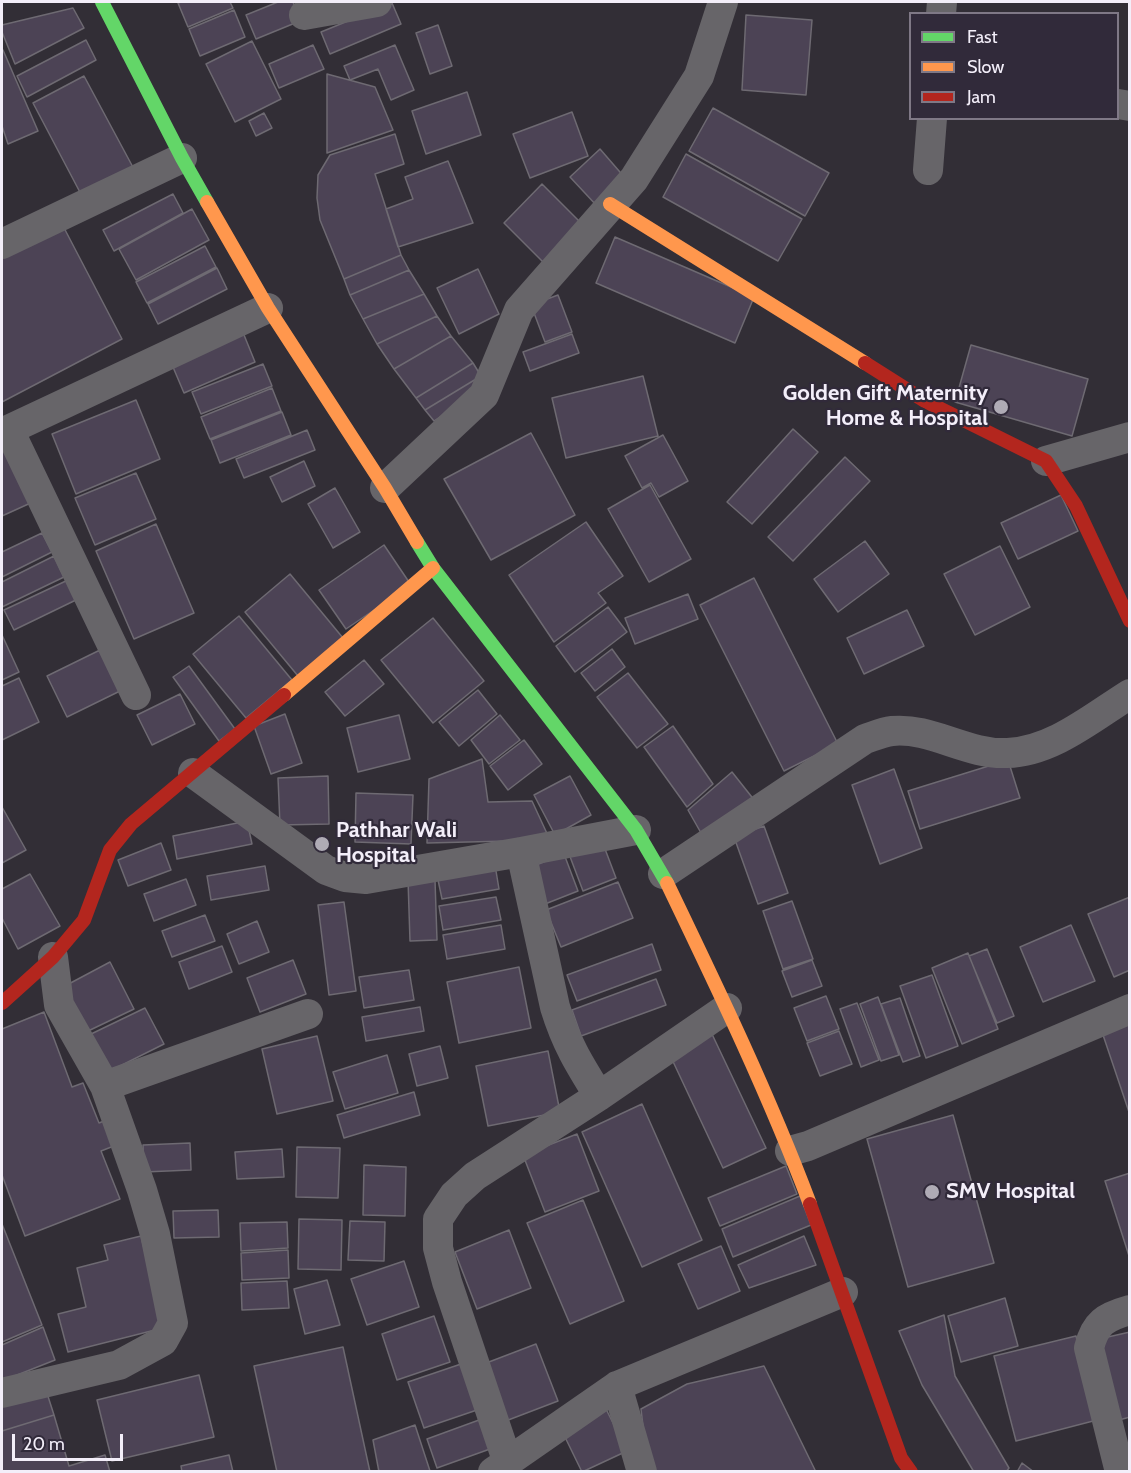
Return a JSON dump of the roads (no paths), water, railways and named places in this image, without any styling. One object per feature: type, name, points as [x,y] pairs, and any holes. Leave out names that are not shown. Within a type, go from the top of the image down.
[{"type":"main road","points":[[102,2],[182,158],[268,308],[385,488],[433,568],[636,830],[663,874],[727,1008],[790,1151],[843,1292],[901,1458],[911,1472]]},
{"type":"main road","points":[[610,204],[925,401],[1046,461],[1076,506],[1130,621]]},
{"type":"main road","points":[[2,1003],[53,957],[84,920],[110,850],[131,824],[433,568]]},
{"type":"street","points":[[304,15],[377,2]]},
{"type":"street","points":[[385,488],[484,395],[519,310],[634,179],[699,76],[723,2]]},
{"type":"street","points":[[928,170],[932,120]]},
{"type":"street","points":[[2,244],[182,158]]},
{"type":"street","points":[[136,695],[5,432],[268,308]]},
{"type":"street","points":[[1046,461],[1130,437]]},
{"type":"street","points":[[663,874],[866,739],[890,731],[908,731],[981,752],[1007,753],[1030,750],[1057,739],[1130,694]]},
{"type":"street","points":[[193,773],[326,870],[345,877],[366,879],[636,830]]},
{"type":"street","points":[[521,852],[560,1023],[572,1054],[599,1096]]},
{"type":"street","points":[[2,1393],[119,1365],[163,1341],[173,1323],[155,1234],[142,1190],[105,1086],[59,1005],[53,957]]},
{"type":"street","points":[[727,1008],[599,1096],[475,1176],[454,1195],[438,1220],[438,1248],[500,1467],[618,1386],[843,1292]]},
{"type":"street","points":[[790,1151],[808,1146],[1130,1009]]},
{"type":"street","points":[[105,1086],[308,1014]]},
{"type":"street","points":[[1120,1472],[1089,1348],[1092,1336],[1101,1322],[1130,1310]]},
{"type":"street","points":[[618,1386],[642,1472]]},
{"type":"place","name":"Golden Gift Maternity Home & Hospital","points":[[1001,407]]},
{"type":"place","name":"Pathhar Wali Hospital","points":[[322,844]]},
{"type":"place","name":"SMV Hospital","points":[[932,1192]]}]
